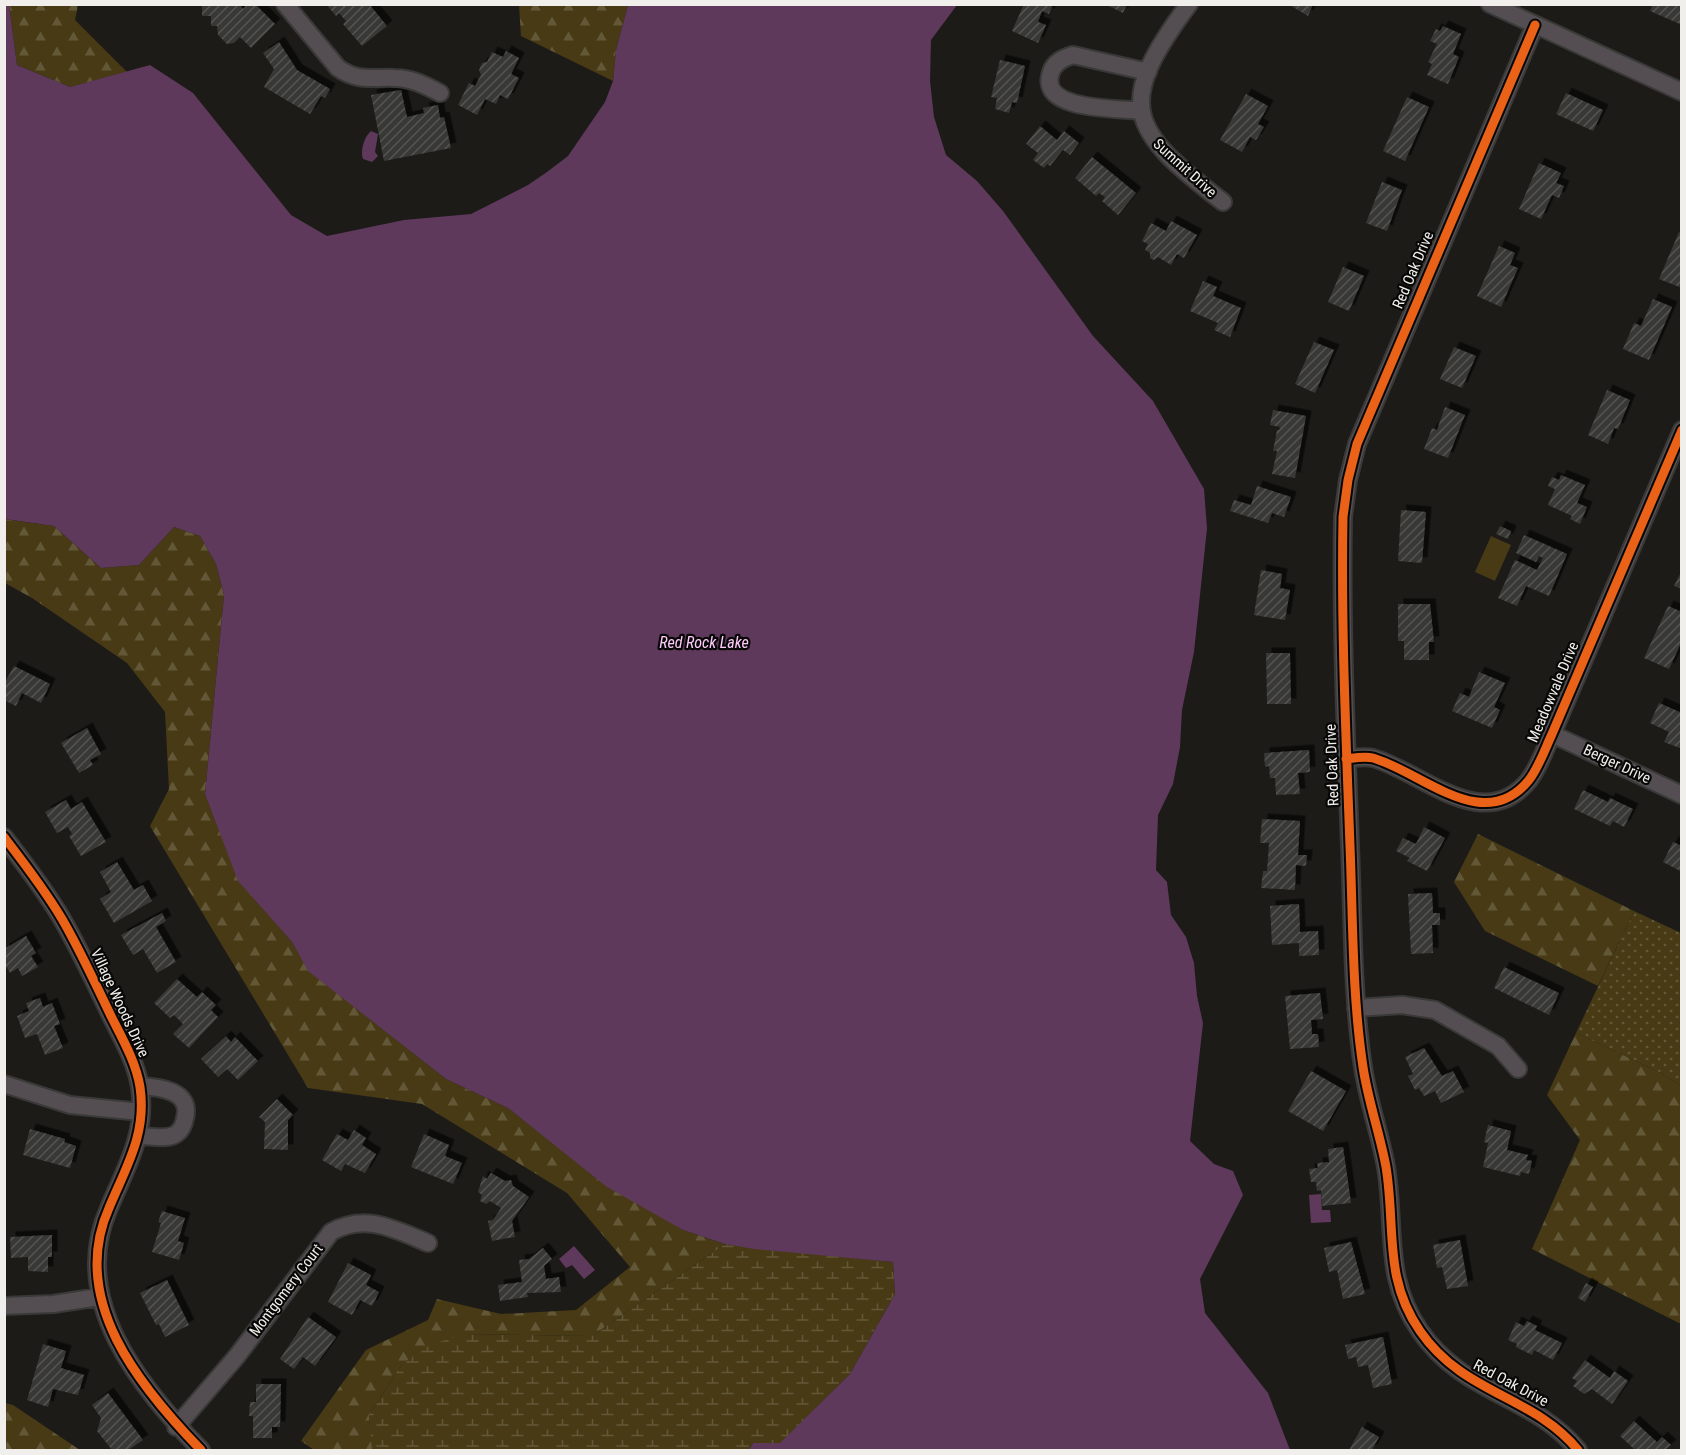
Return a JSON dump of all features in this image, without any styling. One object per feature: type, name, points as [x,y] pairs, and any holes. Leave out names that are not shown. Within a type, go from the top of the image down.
[{"type":"street","points":[[285,4],[339,68],[349,75],[362,79],[394,78],[419,82],[440,93]]},
{"type":"street","points":[[1148,72],[1073,55],[1056,64],[1050,74],[1049,85],[1055,97],[1067,103],[1141,111],[1140,103],[1152,58],[1189,4]]},
{"type":"street","points":[[1490,4],[1682,92]]},
{"type":"street","name":"Red Oak Drive","points":[[1536,25],[1357,444],[1348,480],[1343,517],[1346,759],[1356,1008],[1363,1069],[1386,1168],[1394,1273],[1405,1303],[1419,1330],[1439,1354],[1463,1375],[1548,1420],[1578,1450]]},
{"type":"street","name":"Summit Drive","points":[[1141,111],[1151,137],[1189,176],[1223,202]]},
{"type":"street","name":"Meadowvale Drive","points":[[1346,759],[1371,757],[1399,767],[1456,798],[1473,803],[1490,802],[1518,790],[1530,779],[1552,734],[1682,430]]},
{"type":"street","name":"Berger Drive","points":[[1552,734],[1682,795]]},
{"type":"street","name":"Village Woods Drive","points":[[4,837],[61,918],[128,1050],[140,1086],[140,1136],[132,1160],[101,1227],[96,1260],[99,1297],[117,1342],[176,1427],[201,1450]]},
{"type":"street","points":[[1356,1008],[1402,1005],[1435,1010],[1498,1046],[1518,1069]]},
{"type":"street","points":[[4,1084],[70,1105],[141,1112]]},
{"type":"street","points":[[140,1086],[172,1091],[181,1098],[186,1114],[183,1126],[177,1134],[162,1137],[140,1136]]},
{"type":"street","name":"Montgomery Court","points":[[176,1427],[230,1365],[331,1232],[345,1224],[371,1222],[428,1243]]},
{"type":"street","points":[[4,1306],[53,1304],[99,1297]]},
{"type":"green space","points":[[9,5],[78,5],[75,20],[127,72],[70,87],[17,65]]},
{"type":"green space","points":[[519,5],[628,5],[616,50],[613,81],[521,36]]},
{"type":"green space","points":[[4,519],[54,526],[101,568],[139,565],[174,527],[200,536],[216,564],[224,595],[205,794],[239,881],[292,942],[309,971],[446,1079],[508,1108],[550,1141],[683,1230],[725,1244],[592,1336],[464,1334],[402,1364],[369,1415],[373,1450],[314,1450],[301,1441],[366,1350],[428,1320],[437,1299],[501,1314],[576,1310],[630,1267],[567,1193],[422,1104],[308,1088],[150,826],[169,789],[165,712],[127,663],[32,598],[5,583]]},
{"type":"green space","points":[[1491,536],[1511,545],[1495,581],[1475,572]]},
{"type":"green space","points":[[1478,834],[1634,911],[1598,986],[1485,931],[1454,882]]},
{"type":"green space","points":[[1634,911],[1681,933],[1681,1086],[1661,1073],[1576,1033]]},
{"type":"green space","points":[[1576,1033],[1661,1073],[1681,1086],[1681,1324],[1532,1249],[1580,1140],[1547,1095]]},
{"type":"green space","points":[[725,1244],[893,1262],[895,1294],[850,1374],[780,1444],[753,1443],[749,1450],[372,1449],[369,1415],[402,1364],[430,1345],[464,1334],[592,1336]]},
{"type":"green space","points":[[5,1403],[13,1405],[80,1450],[5,1450]]},
{"type":"water","name":"Red Rock Lake","points":[[4,5],[9,5],[17,65],[70,87],[150,65],[193,93],[291,215],[327,236],[404,220],[471,214],[528,185],[568,156],[605,102],[613,81],[616,50],[628,5],[957,5],[931,40],[930,81],[934,117],[946,155],[977,181],[1003,211],[1093,336],[1153,401],[1204,489],[1207,528],[1194,652],[1182,710],[1180,747],[1173,784],[1158,815],[1156,870],[1167,882],[1171,915],[1186,937],[1194,963],[1197,996],[1203,1023],[1190,1141],[1214,1164],[1233,1171],[1243,1195],[1200,1279],[1205,1313],[1268,1393],[1290,1450],[749,1450],[753,1443],[780,1443],[850,1374],[895,1294],[893,1262],[754,1249],[725,1244],[683,1230],[607,1187],[508,1108],[446,1079],[308,971],[292,942],[238,881],[205,794],[224,595],[216,564],[200,536],[174,527],[139,565],[101,568],[54,526],[5,519]]},
{"type":"water","points":[[371,131],[378,134],[375,152],[378,156],[372,162],[363,159],[362,152],[365,140]]},
{"type":"water","points":[[1321,1194],[1322,1210],[1330,1210],[1331,1222],[1311,1223],[1309,1195]]},
{"type":"water","points":[[574,1246],[595,1270],[584,1279],[572,1265],[566,1268],[559,1259]]},
{"type":"building","points":[[202,4],[239,4],[243,9],[248,4],[255,4],[275,24],[251,48],[240,37],[234,43],[227,44],[218,35],[217,26],[211,26],[211,16],[202,16]]},
{"type":"building","points":[[326,4],[369,4],[387,26],[362,46],[343,24],[346,21],[339,13],[336,16]]},
{"type":"building","points":[[1024,4],[1053,4],[1049,14],[1042,11],[1038,22],[1046,25],[1038,43],[1012,31]]},
{"type":"building","points":[[1105,4],[1127,4],[1123,13]]},
{"type":"building","points":[[1288,4],[1313,4],[1308,16]]},
{"type":"building","points":[[1653,4],[1682,4],[1682,25],[1650,11]]},
{"type":"building","points":[[1443,26],[1461,34],[1453,54],[1459,57],[1448,84],[1427,75],[1432,64],[1428,62],[1437,44],[1430,41],[1436,29],[1440,31]]},
{"type":"building","points":[[279,42],[297,70],[330,89],[325,98],[321,96],[310,114],[264,87],[274,69],[263,53]]},
{"type":"building","points":[[506,51],[519,58],[511,74],[519,78],[508,99],[500,95],[496,104],[485,99],[477,115],[458,105],[469,83],[475,86],[481,75],[479,70],[482,63],[487,62],[492,52],[503,57]]},
{"type":"building","points":[[1000,60],[1025,66],[1017,103],[1012,102],[1009,113],[995,109],[997,98],[991,97]]},
{"type":"building","points":[[401,90],[407,117],[424,113],[423,108],[438,105],[440,118],[444,117],[451,148],[384,161],[371,95]]},
{"type":"building","points":[[1566,93],[1603,110],[1593,131],[1556,114]]},
{"type":"building","points":[[1246,94],[1268,106],[1258,124],[1264,127],[1256,140],[1250,137],[1242,152],[1220,140]]},
{"type":"building","points":[[1407,97],[1429,107],[1405,161],[1383,151]]},
{"type":"building","points":[[1040,126],[1057,140],[1064,131],[1079,143],[1070,155],[1063,150],[1050,166],[1047,164],[1044,168],[1033,160],[1038,153],[1026,144]]},
{"type":"building","points":[[1092,157],[1136,193],[1118,215],[1102,201],[1105,197],[1099,193],[1096,196],[1075,178]]},
{"type":"building","points":[[1539,163],[1561,173],[1556,183],[1564,186],[1559,198],[1552,195],[1541,219],[1519,209]]},
{"type":"building","points":[[1382,182],[1402,190],[1387,231],[1366,223]]},
{"type":"building","points":[[1171,221],[1197,235],[1184,258],[1177,254],[1171,265],[1158,257],[1154,260],[1150,258],[1150,253],[1145,250],[1148,244],[1142,241],[1151,223],[1166,231]]},
{"type":"building","points":[[1679,232],[1682,233],[1682,288],[1659,279]]},
{"type":"building","points":[[1499,246],[1515,253],[1510,265],[1518,268],[1501,307],[1477,296]]},
{"type":"building","points":[[1343,267],[1364,276],[1349,311],[1328,302]]},
{"type":"building","points":[[1203,281],[1217,287],[1213,296],[1241,308],[1230,337],[1214,330],[1218,323],[1190,311]]},
{"type":"building","points":[[1653,299],[1672,307],[1649,360],[1623,349],[1634,323],[1641,326]]},
{"type":"building","points":[[1314,342],[1334,350],[1315,393],[1295,384]]},
{"type":"building","points":[[1454,347],[1476,356],[1462,388],[1440,379]]},
{"type":"building","points":[[1607,390],[1630,400],[1618,429],[1614,428],[1608,444],[1588,435]]},
{"type":"building","points":[[1445,407],[1465,415],[1448,458],[1424,449],[1432,428],[1437,430]]},
{"type":"building","points":[[1273,410],[1306,416],[1295,478],[1272,474],[1277,451],[1273,451],[1277,430],[1280,427],[1270,425]]},
{"type":"building","points":[[1561,475],[1585,485],[1577,503],[1587,507],[1580,524],[1570,519],[1572,516],[1548,505],[1555,489],[1548,486],[1552,477],[1559,480]]},
{"type":"building","points":[[1257,486],[1291,497],[1284,517],[1272,513],[1268,523],[1230,511],[1234,500],[1251,505]]},
{"type":"building","points":[[1401,510],[1426,512],[1422,563],[1398,561]]},
{"type":"building","points":[[1500,526],[1511,531],[1508,539],[1496,534]]},
{"type":"building","points":[[1524,535],[1567,554],[1549,596],[1526,586],[1517,606],[1498,598],[1515,560],[1537,570],[1543,558],[1539,556],[1536,562],[1516,553]]},
{"type":"building","points":[[1261,570],[1282,574],[1280,588],[1290,590],[1285,620],[1254,615]]},
{"type":"building","points":[[1682,570],[1682,589],[1674,586]]},
{"type":"building","points":[[1398,604],[1430,604],[1434,642],[1429,642],[1429,660],[1404,660],[1404,641],[1398,641]]},
{"type":"building","points":[[1668,606],[1682,612],[1682,641],[1669,669],[1644,658]]},
{"type":"building","points":[[1266,653],[1290,653],[1291,704],[1267,704]]},
{"type":"building","points":[[14,666],[50,684],[41,703],[22,693],[16,706],[4,700],[4,684]]},
{"type":"building","points":[[1479,672],[1505,683],[1494,707],[1500,710],[1492,728],[1452,711],[1460,693],[1469,697]]},
{"type":"building","points":[[1659,703],[1682,713],[1682,749],[1664,742],[1669,732],[1650,723]]},
{"type":"building","points":[[87,728],[101,754],[90,760],[93,765],[79,773],[61,743]]},
{"type":"building","points":[[1309,750],[1310,772],[1298,773],[1300,794],[1276,795],[1275,778],[1270,778],[1269,766],[1265,767],[1264,753]]},
{"type":"building","points":[[1583,790],[1608,802],[1610,798],[1633,809],[1624,827],[1613,821],[1610,826],[1574,809]]},
{"type":"building","points":[[66,800],[71,809],[82,802],[106,842],[81,856],[69,836],[72,834],[68,827],[57,833],[45,812]]},
{"type":"building","points":[[1262,819],[1300,821],[1298,855],[1307,855],[1306,866],[1296,865],[1295,890],[1261,888],[1263,871],[1267,871],[1269,843],[1260,843]]},
{"type":"building","points":[[1424,827],[1445,838],[1427,871],[1407,861],[1410,858],[1396,851],[1403,838],[1416,844]]},
{"type":"building","points":[[1673,842],[1682,846],[1682,872],[1663,862]]},
{"type":"building","points":[[117,862],[134,890],[143,885],[152,901],[114,923],[100,899],[111,892],[100,872]]},
{"type":"building","points":[[1432,893],[1433,913],[1440,913],[1440,925],[1432,925],[1433,953],[1411,954],[1408,894]]},
{"type":"building","points":[[1299,904],[1300,932],[1318,931],[1319,955],[1299,956],[1299,943],[1272,945],[1270,906]]},
{"type":"building","points":[[162,913],[166,921],[156,927],[176,962],[157,973],[143,949],[133,955],[121,935]]},
{"type":"building","points":[[26,936],[36,953],[31,956],[38,967],[22,976],[18,968],[10,973],[4,963],[4,949]]},
{"type":"building","points":[[1504,967],[1559,993],[1549,1015],[1494,988]]},
{"type":"building","points":[[177,979],[197,997],[202,992],[216,1005],[211,1010],[218,1017],[189,1048],[173,1034],[183,1024],[174,1015],[170,1018],[154,1003]]},
{"type":"building","points":[[1320,993],[1323,1019],[1311,1020],[1312,1034],[1318,1034],[1319,1047],[1290,1049],[1285,996]]},
{"type":"building","points":[[40,998],[43,1007],[52,1003],[60,1024],[54,1026],[63,1048],[45,1055],[37,1034],[25,1038],[17,1016],[29,1011],[26,1003]]},
{"type":"building","points":[[226,1036],[231,1042],[235,1037],[258,1061],[238,1080],[227,1069],[218,1077],[201,1059]]},
{"type":"building","points":[[1424,1048],[1442,1076],[1453,1071],[1464,1092],[1441,1103],[1435,1091],[1424,1096],[1419,1088],[1415,1090],[1408,1076],[1413,1074],[1405,1057]]},
{"type":"building","points":[[1311,1071],[1346,1091],[1323,1131],[1288,1111]]},
{"type":"building","points":[[277,1099],[293,1115],[288,1120],[288,1150],[264,1149],[265,1122],[259,1117]]},
{"type":"building","points":[[1488,1125],[1511,1131],[1507,1150],[1528,1155],[1526,1160],[1532,1161],[1529,1174],[1521,1172],[1520,1176],[1483,1167],[1488,1143],[1484,1142]]},
{"type":"building","points":[[30,1129],[65,1139],[64,1142],[76,1146],[70,1168],[23,1155]]},
{"type":"building","points":[[354,1130],[366,1138],[362,1145],[376,1154],[365,1173],[345,1164],[341,1171],[322,1160],[337,1134],[348,1140]]},
{"type":"building","points":[[424,1134],[449,1145],[445,1156],[462,1163],[453,1184],[411,1167]]},
{"type":"building","points":[[1343,1147],[1351,1203],[1322,1206],[1321,1190],[1317,1191],[1316,1182],[1311,1182],[1309,1169],[1318,1168],[1317,1163],[1329,1162],[1328,1149]]},
{"type":"building","points":[[491,1173],[505,1181],[511,1180],[513,1186],[529,1197],[512,1221],[515,1237],[492,1241],[488,1221],[493,1220],[501,1208],[490,1201],[486,1204],[480,1201],[482,1195],[478,1192],[483,1176],[487,1179]]},
{"type":"building","points":[[162,1211],[185,1218],[178,1241],[184,1243],[179,1260],[152,1252],[161,1223],[158,1222]]},
{"type":"building","points":[[52,1235],[52,1257],[48,1257],[48,1272],[28,1271],[28,1257],[11,1258],[10,1237]]},
{"type":"building","points":[[1460,1240],[1468,1286],[1447,1289],[1442,1267],[1437,1268],[1433,1245]]},
{"type":"building","points":[[1351,1242],[1365,1294],[1343,1299],[1337,1270],[1329,1272],[1324,1248]]},
{"type":"building","points":[[543,1248],[552,1259],[544,1266],[546,1279],[559,1277],[561,1292],[527,1293],[528,1297],[500,1301],[498,1285],[522,1282],[519,1260],[529,1259]]},
{"type":"building","points":[[348,1263],[371,1275],[366,1285],[379,1292],[372,1306],[360,1300],[352,1315],[328,1302]]},
{"type":"building","points":[[167,1280],[189,1325],[165,1337],[159,1324],[156,1325],[140,1293]]},
{"type":"building","points":[[1586,1283],[1593,1287],[1585,1302],[1578,1298]]},
{"type":"building","points":[[308,1317],[336,1337],[315,1366],[303,1357],[294,1369],[280,1359]]},
{"type":"building","points":[[1527,1321],[1537,1326],[1535,1330],[1562,1343],[1553,1360],[1534,1350],[1532,1355],[1508,1340],[1516,1322],[1524,1326]]},
{"type":"building","points":[[1383,1337],[1392,1384],[1373,1388],[1368,1365],[1358,1367],[1356,1357],[1348,1359],[1345,1345]]},
{"type":"building","points":[[43,1344],[66,1351],[61,1368],[84,1375],[78,1395],[53,1389],[48,1407],[27,1400]]},
{"type":"building","points":[[1585,1360],[1610,1378],[1614,1371],[1628,1381],[1612,1404],[1592,1389],[1584,1394],[1573,1386],[1577,1381],[1572,1378]]},
{"type":"building","points":[[256,1384],[281,1384],[280,1427],[272,1427],[272,1438],[253,1438],[253,1416],[249,1416],[250,1402],[256,1402]]},
{"type":"building","points":[[108,1393],[143,1440],[128,1450],[112,1450],[97,1431],[101,1418],[92,1405]]},
{"type":"building","points":[[1634,1421],[1657,1442],[1662,1437],[1671,1445],[1665,1450],[1635,1450],[1620,1436]]},
{"type":"building","points":[[1362,1427],[1379,1437],[1372,1450],[1349,1450]]},
{"type":"cycle path","points":[[1535,25],[1357,444],[1348,480],[1343,517],[1344,682],[1359,1040],[1365,1080],[1386,1167],[1393,1252],[1400,1291],[1420,1331],[1457,1369],[1541,1417],[1578,1450]]},
{"type":"cycle path","points":[[1346,759],[1373,758],[1452,795],[1473,801],[1493,802],[1511,796],[1529,780],[1544,752],[1682,430]]},
{"type":"cycle path","points":[[4,837],[62,919],[135,1068],[140,1087],[141,1104],[138,1135],[109,1208],[99,1242],[98,1276],[104,1308],[117,1340],[134,1370],[155,1399],[201,1450]]}]
